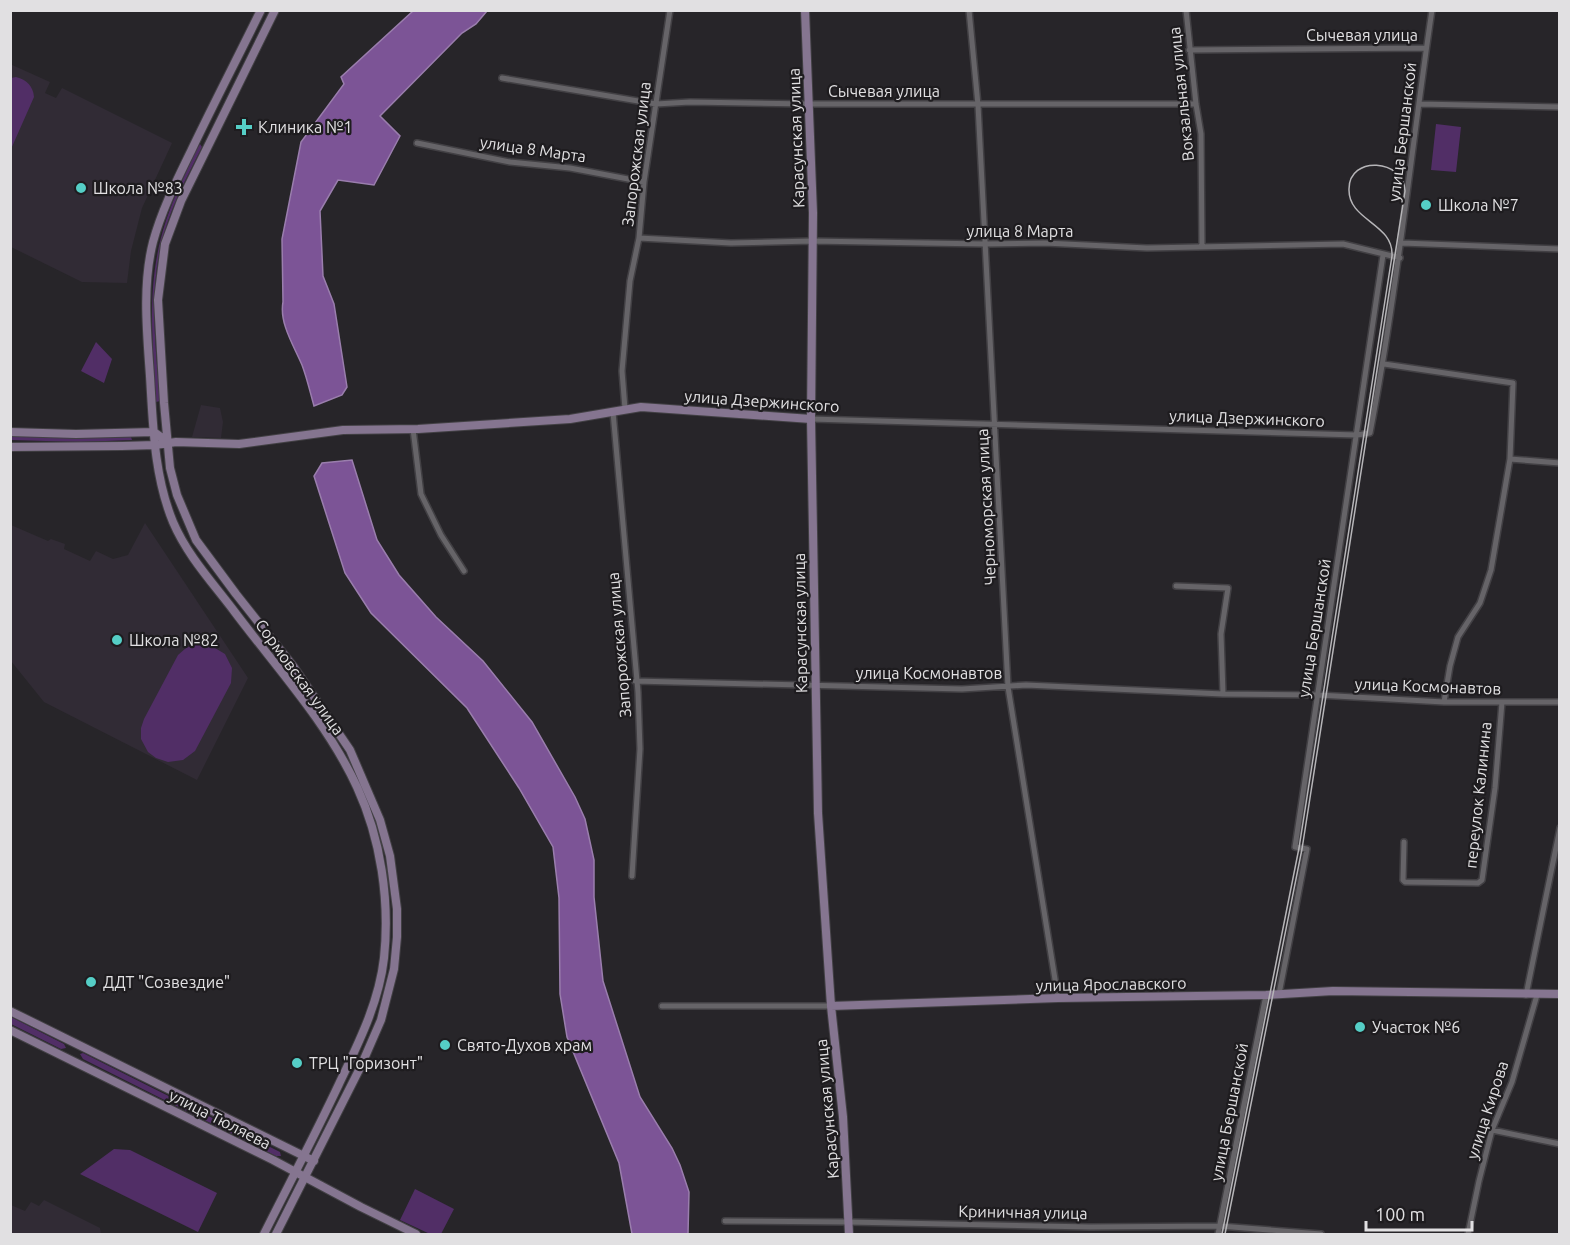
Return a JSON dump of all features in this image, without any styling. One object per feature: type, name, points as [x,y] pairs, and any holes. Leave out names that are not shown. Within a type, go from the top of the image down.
[{"type":"main road","name":"Сормовская улица","points":[[261,10],[167,200],[153,244],[148,270],[146,330],[155,445],[165,498],[174,524],[188,551],[297,694],[342,759],[357,787],[372,826],[380,861],[386,910],[384,961],[364,1030],[264,1234]]},
{"type":"main road","name":"Сормовская улица","points":[[275,10],[181,201],[165,244],[158,300],[171,475],[196,540],[293,666],[352,754],[380,820],[390,856],[397,909],[394,969],[381,1020],[361,1066],[276,1234]]},
{"type":"main road","name":"Карасунская улица","points":[[805,10],[813,213],[811,419],[818,813],[831,1006],[842,1108],[849,1234]]},
{"type":"main road","points":[[199,135],[211,141]]},
{"type":"main road","name":"улица Дзержинского","points":[[10,447],[61,448],[155,445],[168,442],[239,444],[344,429],[413,429],[570,419],[641,407],[811,419]]},
{"type":"main road","points":[[10,432],[154,432],[168,442]]},
{"type":"main road","points":[[342,759],[352,754]]},
{"type":"main road","name":"улица Ярославского","points":[[831,1006],[1058,998],[1266,995],[1333,991],[1560,994]]},
{"type":"main road","name":"улица Тюляева","points":[[10,1011],[314,1161]]},
{"type":"main road","name":"улица Тюляева","points":[[10,1030],[416,1234]]},
{"type":"street","name":"Запорожская улица","points":[[625,409],[622,370],[630,281],[639,238],[644,182],[669,10]]},
{"type":"street","name":"Черноморская улица","points":[[969,10],[978,105],[1008,687],[1058,998]]},
{"type":"street","name":"Вокзальная улица","points":[[1186,10],[1189,50],[1201,134],[1202,247]]},
{"type":"street","name":"улица Бершанской","points":[[1357,435],[1370,433],[1383,364],[1400,258],[1432,10]]},
{"type":"street","name":"Сычевая улица","points":[[1189,50],[1426,48]]},
{"type":"street","name":"Сычевая улица","points":[[502,78],[656,105],[690,102],[978,105],[1196,104]]},
{"type":"street","points":[[1419,105],[1560,107]]},
{"type":"street","name":"улица 8 Марта","points":[[417,143],[510,162],[570,168],[644,182]]},
{"type":"street","name":"улица 8 Марта","points":[[639,238],[731,243],[812,241],[1045,243],[1147,248],[1343,244],[1400,258]]},
{"type":"street","points":[[1402,243],[1560,249]]},
{"type":"street","name":"улица Бершанской","points":[[1279,994],[1307,849],[1295,847],[1383,255]]},
{"type":"street","points":[[1383,364],[1513,383],[1510,459],[1491,570],[1480,603],[1458,637],[1444,702]]},
{"type":"street","name":"Запорожская улица","points":[[613,412],[635,681],[638,692],[640,749],[632,876]]},
{"type":"street","name":"улица Дзержинского","points":[[811,419],[1357,435]]},
{"type":"street","points":[[413,429],[422,494],[441,535],[464,571]]},
{"type":"street","points":[[1510,459],[1560,463]]},
{"type":"street","points":[[1176,586],[1228,588],[1221,634],[1223,694]]},
{"type":"street","name":"улица Космонавтов","points":[[635,681],[950,689],[1026,685],[1223,694],[1318,694],[1444,702],[1560,702]]},
{"type":"street","name":"переулок Калинина","points":[[1404,842],[1403,880],[1405,882],[1478,883],[1482,880],[1495,788],[1502,702]]},
{"type":"street","points":[[1526,995],[1560,828]]},
{"type":"street","name":"улица Бершанской","points":[[1218,1234],[1266,995]]},
{"type":"street","name":"улица Кирова","points":[[1468,1234],[1492,1130],[1512,1082],[1537,995]]},
{"type":"street","name":"улица Ярославского","points":[[662,1006],[831,1006]]},
{"type":"street","points":[[1492,1130],[1560,1144]]},
{"type":"street","name":"Криничная улица","points":[[725,1221],[1090,1227],[1220,1226],[1321,1234]]},
{"type":"shaded area","points":[[413,11],[487,11],[476,24],[462,33],[380,116],[400,136],[374,185],[338,180],[320,211],[323,276],[334,304],[347,387],[342,395],[314,406],[304,370],[285,326],[282,310],[282,239],[301,142],[344,84],[341,77]]},
{"type":"shaded area","name":"Школа №83","points":[[10,64],[50,82],[45,93],[56,98],[62,88],[172,143],[142,208],[131,251],[127,283],[82,282],[11,247]]},
{"type":"shaded area","points":[[16,77],[29,84],[34,97],[11,149],[11,78]]},
{"type":"shaded area","points":[[1436,124],[1461,127],[1456,172],[1431,170]]},
{"type":"shaded area","points":[[200,144],[202,147],[178,195],[169,219],[157,264],[154,323],[160,401],[156,402],[152,315],[156,263],[161,237],[170,210],[192,157]]},
{"type":"shaded area","points":[[96,342],[112,359],[104,383],[81,371]]},
{"type":"shaded area","points":[[201,405],[220,408],[223,422],[221,438],[192,437]]},
{"type":"shaded area","points":[[11,436],[131,437],[132,440],[80,442],[11,440]]},
{"type":"shaded area","points":[[352,460],[377,540],[399,575],[436,617],[483,661],[532,722],[585,819],[594,860],[594,897],[603,981],[640,1097],[680,1165],[689,1192],[688,1234],[632,1234],[619,1163],[567,1037],[560,994],[559,898],[553,847],[519,788],[467,708],[371,613],[345,573],[314,476],[322,463]]},
{"type":"shaded area","name":"Школа №82","points":[[145,523],[248,678],[197,780],[44,702],[11,661],[11,525],[48,541],[51,539],[65,544],[64,549],[90,561],[96,551],[113,559],[128,555]]},
{"type":"shaded area","points":[[195,644],[210,645],[225,654],[232,668],[231,683],[195,751],[183,760],[168,762],[148,752],[141,739],[141,728],[178,655]]},
{"type":"shaded area","points":[[11,1017],[64,1044],[66,1048],[61,1049],[11,1024]]},
{"type":"shaded area","points":[[83,1053],[280,1152],[281,1156],[276,1156],[83,1059],[80,1054]]},
{"type":"shaded area","points":[[114,1149],[130,1150],[217,1193],[198,1232],[80,1174]]},
{"type":"shaded area","points":[[415,1189],[454,1209],[441,1234],[430,1234],[400,1220]]},
{"type":"shaded area","points":[[44,1200],[100,1228],[101,1234],[11,1234],[11,1205],[25,1211],[31,1202],[39,1206]]},
{"type":"tram line","points":[[1222,1234],[1299,848],[1392,256],[1391,245],[1386,236],[1356,208],[1351,200],[1349,189],[1351,178],[1358,170],[1366,166],[1377,165],[1396,172],[1402,180],[1405,191],[1302,849],[1225,1234]]},
{"type":"place","name":"Клиника №1","points":[[244,127]]},
{"type":"place","name":"Школа №83","points":[[81,188]]},
{"type":"place","name":"Школа №7","points":[[1426,205]]},
{"type":"place","name":"Школа №82","points":[[117,640]]},
{"type":"place","name":"ДДТ \"Созвездие\"","points":[[91,982]]},
{"type":"place","name":"Участок №6","points":[[1360,1027]]},
{"type":"place","name":"Свято-Духов храм","points":[[445,1045]]},
{"type":"place","name":"ТРЦ \"Горизонт\"","points":[[297,1063]]}]
